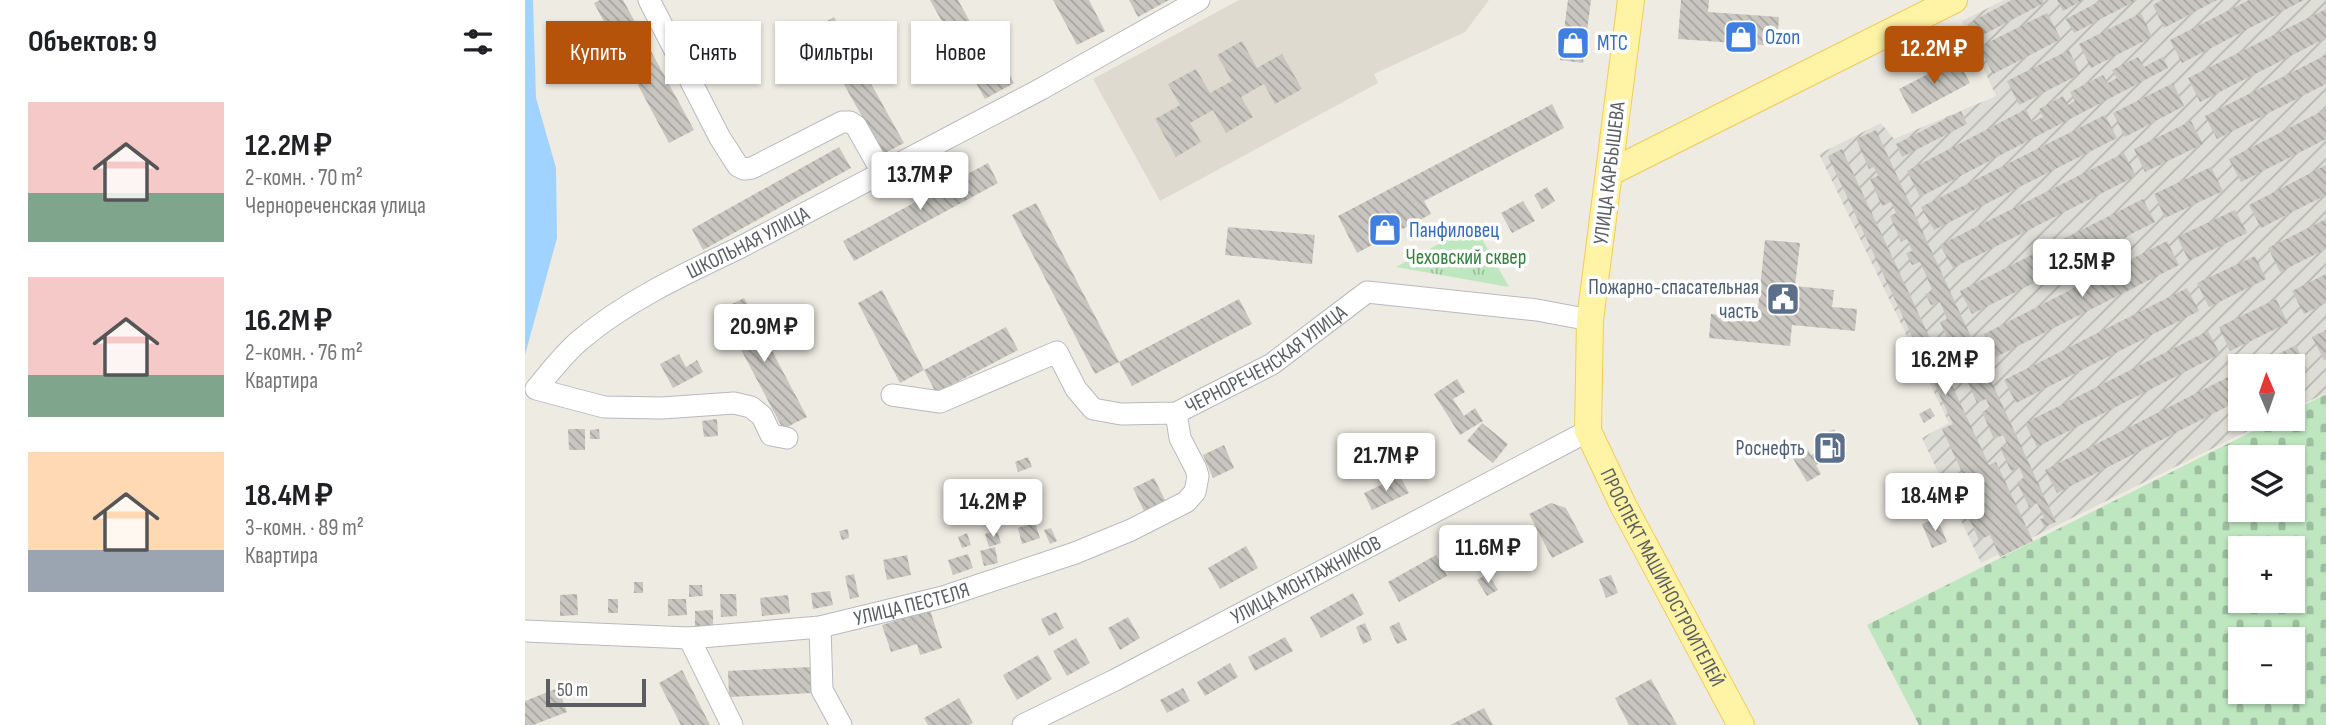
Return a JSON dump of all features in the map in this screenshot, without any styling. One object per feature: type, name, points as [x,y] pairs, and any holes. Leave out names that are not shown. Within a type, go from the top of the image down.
[{"type":"main road","name":"УЛИЦА КАРБЫШЕВА","points":[[1588,431],[1590,320],[1631,0]]},
{"type":"main road","points":[[1609,173],[1954,0]]},
{"type":"main road","name":"ПРОСПЕКТ МАШИНОСТРОИТЕЛЕЙ","points":[[1588,431],[1623,505],[1741,725]]},
{"type":"street","points":[[649,0],[720,138],[738,166],[744,169],[752,168],[842,122],[850,122],[856,126],[883,172]]},
{"type":"street","name":"ШКОЛЬНАЯ УЛИЦА","points":[[787,438],[771,435],[762,416],[751,407],[734,403],[662,408],[604,407],[535,389],[577,342],[614,315],[689,272],[1041,89],[1199,0]]},
{"type":"street","name":"ЧЕРНОРЕЧЕНСКАЯ УЛИЦА","points":[[892,395],[940,402],[1057,352],[1076,389],[1093,409],[1121,414],[1176,413],[1272,364],[1367,292],[1537,310],[1590,320]]},
{"type":"street","name":"УЛИЦА ПЕСТЕЛЯ","points":[[525,631],[689,638],[820,627],[943,597],[1075,553],[1131,530],[1187,502],[1195,492],[1198,476],[1180,438],[1176,413]]},
{"type":"street","name":"УЛИЦА МОНТАЖНИКОВ","points":[[1023,725],[1115,680],[1588,431]]},
{"type":"street","points":[[820,627],[822,690],[841,725]]},
{"type":"street","points":[[689,638],[732,725]]},
{"type":"shaded area","points":[[1239,0],[1489,0],[1465,32],[1374,74],[1378,83],[1160,201],[1093,79]]},
{"type":"shaded area","points":[[2004,0],[2326,0],[2326,393],[2305,403],[2305,354],[2228,354],[2228,431],[2248,431],[1981,563],[1922,438],[1949,423],[1819,154],[1881,123],[1894,139],[1996,96],[1962,21]]},
{"type":"green space","name":"Чеховский сквер","points":[[1474,225],[1509,287],[1396,267]]},
{"type":"green space","points":[[2326,394],[2326,725],[1919,725],[1867,625],[2253,431],[2305,431],[2305,405]]},
{"type":"water","points":[[525,0],[533,0],[536,98],[556,168],[557,238],[525,355]]},
{"type":"building","points":[[600,0],[623,0],[634,21],[604,21],[594,3]]},
{"type":"building","points":[[930,0],[958,0],[970,21],[942,21]]},
{"type":"building","points":[[1053,0],[1089,0],[1105,31],[1077,45]]},
{"type":"building","points":[[1129,0],[1169,0],[1138,17]]},
{"type":"building","points":[[1568,0],[1591,0],[1583,63],[1560,60]]},
{"type":"building","points":[[1681,0],[1709,0],[1708,12],[1779,17],[1777,46],[1678,39]]},
{"type":"building","points":[[2012,0],[2043,0],[2044,3],[1977,38],[1969,23]]},
{"type":"building","points":[[2057,0],[2083,0],[2063,11]]},
{"type":"building","points":[[2102,0],[2137,0],[2074,33],[2066,19]]},
{"type":"building","points":[[2162,0],[2217,0],[2164,28],[2153,5]]},
{"type":"building","points":[[2249,0],[2304,0],[2182,63],[2170,40]]},
{"type":"building","points":[[2326,9],[2326,38],[2200,102],[2188,78]]},
{"type":"building","points":[[2047,13],[2061,39],[1993,74],[1979,47]]},
{"type":"building","points":[[2141,13],[2152,37],[2091,68],[2079,44]]},
{"type":"building","points":[[1242,41],[1257,68],[1282,54],[1302,89],[1275,104],[1264,84],[1241,97],[1253,117],[1226,133],[1213,110],[1190,123],[1201,142],[1176,157],[1155,119],[1180,105],[1168,84],[1196,69],[1210,93],[1232,81],[1217,55]]},
{"type":"building","points":[[2069,50],[2080,74],[2019,105],[2007,81]]},
{"type":"building","points":[[651,51],[665,77],[665,84],[669,84],[694,130],[669,143],[637,84],[651,84]]},
{"type":"building","points":[[2326,55],[2326,84],[2217,139],[2205,116]]},
{"type":"building","points":[[2138,57],[2144,67],[2163,57],[2168,68],[1920,197],[1907,171],[2026,109],[2032,122],[2043,117],[2039,109],[2063,96],[2068,105],[2075,101],[2070,92],[2103,75],[2108,83],[2117,78],[2112,70]]},
{"type":"building","points":[[1957,59],[1970,83],[1912,114],[1899,89]]},
{"type":"building","points":[[1010,76],[1014,83],[985,99],[977,84],[1010,84]]},
{"type":"building","points":[[2173,83],[2184,106],[2125,137],[2113,113]]},
{"type":"building","points":[[844,84],[871,84],[904,143],[883,154]]},
{"type":"building","points":[[1552,104],[1564,128],[1424,201],[1431,214],[1357,253],[1338,216]]},
{"type":"building","points":[[2326,109],[2326,139],[2241,182],[2229,159]]},
{"type":"building","points":[[1961,111],[1967,124],[1902,157],[1896,144]]},
{"type":"building","points":[[2105,115],[2117,138],[1934,230],[1921,207]]},
{"type":"building","points":[[2191,121],[2203,144],[2145,172],[2134,149]]},
{"type":"building","points":[[1876,130],[2056,522],[2044,527],[2040,519],[2044,518],[2037,503],[2029,507],[2017,482],[2024,478],[2019,467],[2011,471],[2000,448],[2008,445],[2003,435],[1994,439],[1982,412],[1990,408],[1986,399],[1977,403],[1966,378],[1974,374],[1970,365],[1961,369],[1955,356],[1963,352],[1958,342],[1951,346],[1940,322],[1947,319],[1940,302],[1931,305],[1925,294],[1933,291],[1920,262],[1912,265],[1906,253],[1912,251],[1907,239],[1901,242],[1890,216],[1896,213],[1891,202],[1882,206],[1870,179],[1878,176],[1874,167],[1869,169],[1856,139]]},
{"type":"building","points":[[839,147],[851,168],[703,250],[692,229]]},
{"type":"building","points":[[1842,149],[1989,465],[1996,462],[2033,541],[2000,557],[1990,535],[1979,540],[1954,486],[1966,481],[1942,429],[1953,424],[1828,156]]},
{"type":"building","points":[[2124,153],[2136,176],[1953,268],[1940,245]]},
{"type":"building","points":[[988,163],[998,183],[854,261],[843,241]]},
{"type":"building","points":[[2326,165],[2326,195],[2261,228],[2249,205]]},
{"type":"building","points":[[2211,167],[2223,191],[2165,218],[2154,194]]},
{"type":"building","points":[[1547,187],[1555,201],[1542,209],[1534,195]]},
{"type":"building","points":[[2143,199],[2155,222],[1972,314],[1960,291]]},
{"type":"building","points":[[1523,201],[1535,221],[1512,233],[1501,213]]},
{"type":"building","points":[[1036,203],[1119,362],[1095,374],[1012,215]]},
{"type":"building","points":[[2235,210],[2247,233],[2189,261],[2177,237]]},
{"type":"building","points":[[2326,219],[2326,249],[2280,272],[2268,248]]},
{"type":"building","points":[[1228,227],[1315,235],[1312,264],[1225,255]]},
{"type":"building","points":[[1765,240],[1800,243],[1795,286],[1834,290],[1832,307],[1857,309],[1855,331],[1792,325],[1790,346],[1709,338],[1711,314],[1757,318]]},
{"type":"building","points":[[2167,241],[2179,265],[1996,357],[1984,334]]},
{"type":"building","points":[[2255,256],[2266,279],[2209,307],[2197,283]]},
{"type":"building","points":[[2326,274],[2326,303],[2304,314],[2292,291]]},
{"type":"building","points":[[2187,288],[2199,311],[2016,403],[2004,380]]},
{"type":"building","points":[[882,290],[924,370],[900,383],[858,303]]},
{"type":"building","points":[[744,298],[807,417],[783,429],[720,310]]},
{"type":"building","points":[[1239,299],[1252,324],[1132,386],[1119,362]]},
{"type":"building","points":[[2276,299],[2288,323],[2230,351],[2219,327]]},
{"type":"building","points":[[1006,327],[1018,350],[936,393],[924,370]]},
{"type":"building","points":[[2326,330],[2326,359],[2324,360],[2312,337]]},
{"type":"building","points":[[2208,331],[2220,354],[2037,447],[2025,423]]},
{"type":"building","points":[[2296,345],[2300,354],[2278,354]]},
{"type":"building","points":[[679,354],[686,367],[697,360],[703,372],[673,388],[660,364]]},
{"type":"building","points":[[2228,377],[2228,406],[2057,493],[2045,470]]},
{"type":"building","points":[[1457,379],[1465,392],[1453,399],[1464,416],[1475,408],[1483,421],[1460,435],[1434,394]]},
{"type":"building","points":[[1930,408],[1935,416],[1924,423],[1919,414]]},
{"type":"building","points":[[717,419],[718,436],[704,437],[702,421]]},
{"type":"building","points":[[1482,423],[1508,444],[1493,463],[1467,441]]},
{"type":"building","points":[[568,429],[585,429],[585,450],[569,450]]},
{"type":"building","points":[[599,429],[600,439],[590,439],[590,430]]},
{"type":"building","points":[[1834,429],[1847,454],[1829,464],[1827,459],[1816,465],[1821,474],[1807,482],[1791,455],[1806,446],[1811,455],[1821,449],[1816,438]]},
{"type":"building","points":[[1224,445],[1234,468],[1213,478],[1203,455]]},
{"type":"building","points":[[1028,457],[1032,467],[1018,472],[1015,462]]},
{"type":"building","points":[[1400,476],[1409,493],[1372,510],[1364,493]]},
{"type":"building","points":[[1154,478],[1165,500],[1144,511],[1133,488]]},
{"type":"building","points":[[1551,503],[1566,508],[1584,542],[1552,558],[1529,514]]},
{"type":"building","points":[[1937,518],[1947,542],[1932,548],[1922,524]]},
{"type":"building","points":[[1035,523],[1040,538],[1022,544],[1018,528]]},
{"type":"building","points":[[1051,528],[1057,541],[1050,544],[1044,530]]},
{"type":"building","points":[[848,529],[849,538],[842,540],[839,531]]},
{"type":"building","points":[[997,531],[1001,543],[989,547],[985,534]]},
{"type":"building","points":[[967,533],[971,545],[962,548],[958,537]]},
{"type":"building","points":[[1246,546],[1258,568],[1220,589],[1208,568]]},
{"type":"building","points":[[995,547],[998,563],[984,566],[980,551]]},
{"type":"building","points":[[968,554],[973,568],[953,575],[948,560]]},
{"type":"building","points":[[907,555],[911,575],[887,580],[883,560]]},
{"type":"building","points":[[1436,555],[1447,576],[1399,602],[1388,582]]},
{"type":"building","points":[[1488,573],[1498,590],[1487,596],[1477,580]]},
{"type":"building","points":[[854,574],[859,597],[850,599],[845,576]]},
{"type":"building","points":[[1611,575],[1618,593],[1606,598],[1599,579]]},
{"type":"building","points":[[634,582],[643,582],[643,593],[634,593]]},
{"type":"building","points":[[689,585],[702,585],[703,596],[689,597]]},
{"type":"building","points":[[830,591],[833,605],[813,609],[811,593]]},
{"type":"building","points":[[1353,593],[1364,614],[1321,638],[1310,617]]},
{"type":"building","points":[[577,594],[578,615],[560,616],[560,595]]},
{"type":"building","points":[[720,594],[736,594],[737,616],[721,617]]},
{"type":"building","points":[[788,595],[790,613],[762,616],[760,598]]},
{"type":"building","points":[[608,599],[618,599],[618,613],[608,613]]},
{"type":"building","points":[[668,599],[686,599],[687,615],[668,616]]},
{"type":"building","points":[[713,610],[713,626],[695,627],[695,611]]},
{"type":"building","points":[[930,610],[942,648],[920,655],[917,644],[891,652],[882,625]]},
{"type":"building","points":[[1056,612],[1064,628],[1049,636],[1041,619]]},
{"type":"building","points":[[1128,617],[1140,638],[1120,650],[1108,628]]},
{"type":"building","points":[[1399,622],[1407,640],[1397,644],[1389,627]]},
{"type":"building","points":[[1365,623],[1372,640],[1363,644],[1356,627]]},
{"type":"building","points":[[1285,637],[1293,651],[1255,671],[1248,657]]},
{"type":"building","points":[[1076,638],[1090,663],[1067,676],[1053,651]]},
{"type":"building","points":[[1038,655],[1052,679],[1017,700],[1003,675]]},
{"type":"building","points":[[1230,663],[1238,677],[1205,696],[1197,682]]},
{"type":"building","points":[[811,667],[812,693],[729,697],[728,671]]},
{"type":"building","points":[[682,670],[710,725],[681,725],[659,683]]},
{"type":"building","points":[[1651,679],[1677,725],[1629,725],[1615,698]]},
{"type":"building","points":[[558,688],[567,712],[533,725],[525,725],[525,701]]},
{"type":"building","points":[[1183,688],[1190,701],[1167,713],[1160,700]]},
{"type":"building","points":[[959,698],[973,723],[928,725],[924,718]]},
{"type":"building","points":[[1484,708],[1493,725],[1450,725]]},
{"type":"place","name":"Ozon","points":[[1741,37]]},
{"type":"place","name":"МТС","points":[[1573,43]]},
{"type":"place","name":"Панфиловец","points":[[1385,230]]},
{"type":"place","name":"Пожарно-спасательная часть","points":[[1783,299]]},
{"type":"place","name":"Роснефть","points":[[1830,448]]}]
